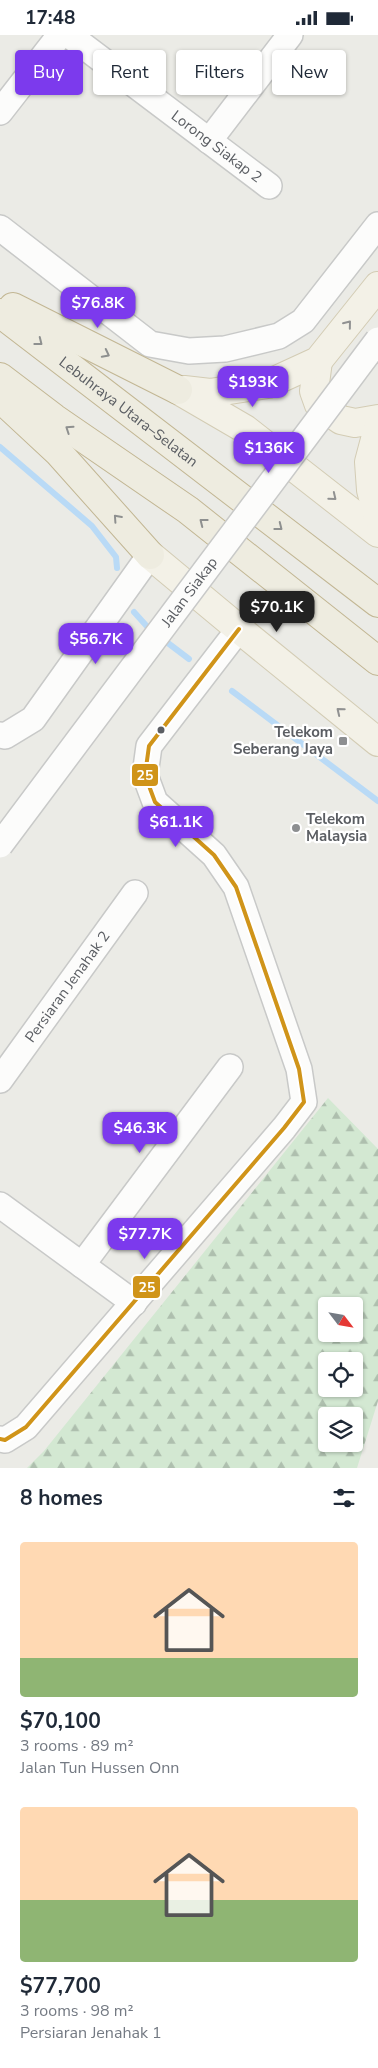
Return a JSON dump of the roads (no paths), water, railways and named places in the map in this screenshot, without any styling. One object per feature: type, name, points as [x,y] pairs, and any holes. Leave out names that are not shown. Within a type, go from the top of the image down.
[{"type":"highway","points":[[0,301],[178,390]]},
{"type":"highway","name":"Lebuhraya Utara–Selatan","points":[[0,313],[378,603]]},
{"type":"highway","points":[[0,377],[54,419],[188,510],[378,661]]},
{"type":"highway","points":[[0,398],[58,452],[150,555]]},
{"type":"main road","points":[[178,390],[210,393],[268,384],[318,361],[378,286]]},
{"type":"main road","points":[[318,361],[314,391],[319,405],[341,421],[355,423],[378,419]]},
{"type":"main road","points":[[178,390],[244,429],[378,533]]},
{"type":"main road","points":[[378,427],[369,462],[370,490],[378,517]]},
{"type":"main road","points":[[150,555],[378,742]]},
{"type":"street","points":[[0,111],[60,35]]},
{"type":"street","name":"Lorong Siakap 2","points":[[69,35],[269,186]]},
{"type":"street","points":[[209,141],[290,35]]},
{"type":"street","points":[[0,228],[150,344],[189,351],[225,349],[280,336],[302,321],[378,225]]},
{"type":"street","name":"Jalan Siakap","points":[[0,845],[378,340]]},
{"type":"street","points":[[0,735],[5,736],[33,719],[150,555]]},
{"type":"street","points":[[3,1439],[26,1427],[284,1128],[304,1102],[299,1069],[236,887],[214,855],[155,802],[145,775],[149,746],[239,629]]},
{"type":"street","name":"Persiaran Jenahak 2","points":[[0,1080],[135,893]]},
{"type":"street","points":[[82,1265],[230,1067]]},
{"type":"street","points":[[0,1205],[134,1303]]},
{"type":"waterway","points":[[0,447],[92,526],[116,557],[117,568]]},
{"type":"waterway","points":[[134,612],[152,632]]},
{"type":"waterway","points":[[160,637],[189,659]]},
{"type":"waterway","points":[[232,691],[378,801]]},
{"type":"place","name":"Telekom Seberang Jaya","points":[[343,741]]},
{"type":"place","name":"Telekom Malaysia","points":[[296,828]]}]
